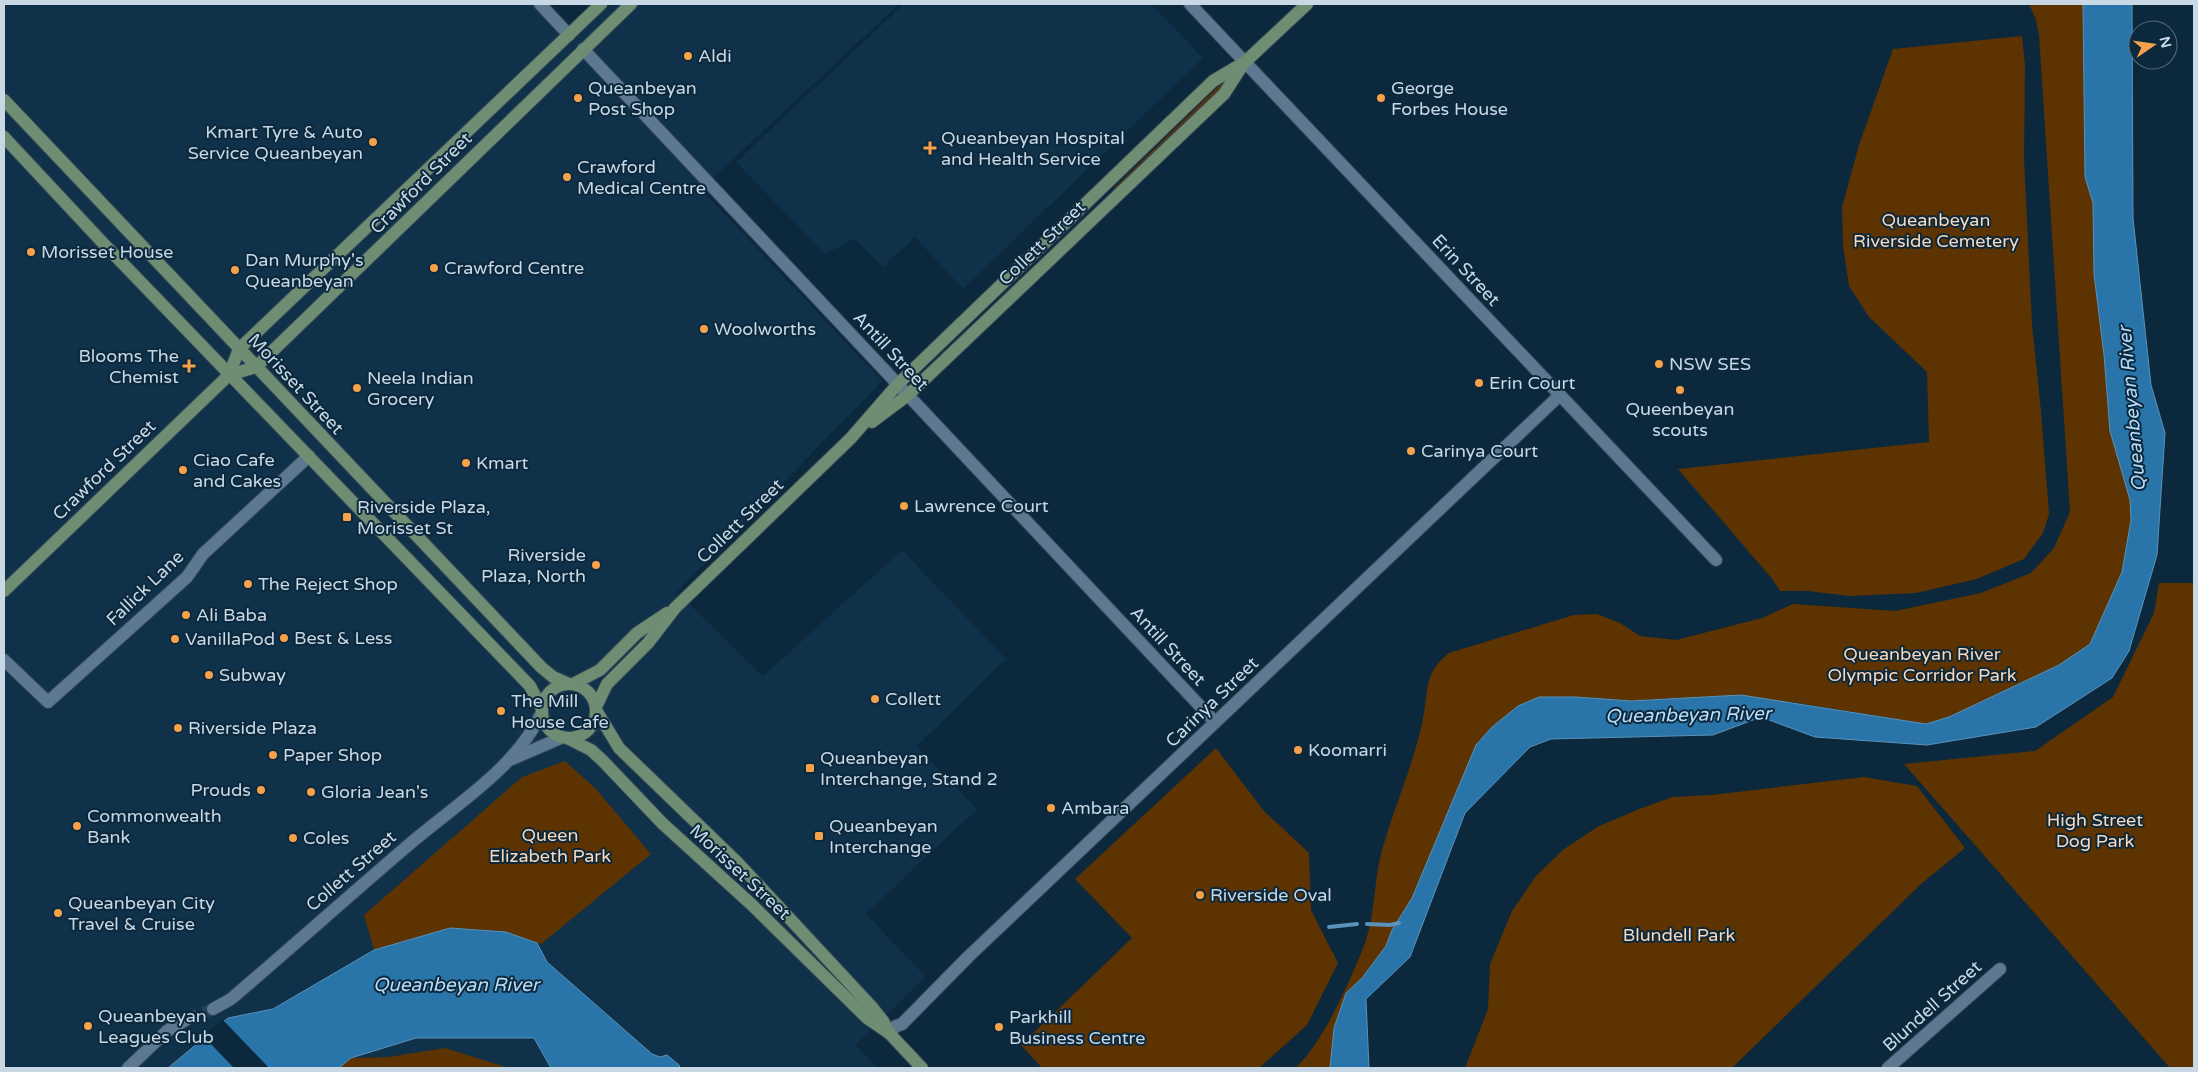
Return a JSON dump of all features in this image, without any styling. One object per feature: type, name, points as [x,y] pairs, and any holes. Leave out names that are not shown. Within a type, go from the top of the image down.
[{"type":"street","name":"Antill Street","points":[[540,4],[1216,722]]},
{"type":"street","name":"Crawford Street","points":[[4,591],[229,375],[239,349],[602,4]]},
{"type":"street","name":"Crawford Street","points":[[229,375],[256,367],[340,288],[631,4]]},
{"type":"street","name":"Erin Street","points":[[1190,4],[1716,560]]},
{"type":"street","name":"Collett Street","points":[[596,708],[607,684],[648,643],[675,608],[852,438],[898,384],[1213,82],[1245,62],[1307,4]]},
{"type":"street","name":"Collett Street","points":[[852,438],[908,395],[1224,94],[1245,62]]},
{"type":"street","name":"Morisset Street","points":[[4,100],[541,667],[553,677],[571,684]]},
{"type":"street","points":[[4,137],[229,375],[530,686],[542,710],[548,728],[565,738],[577,737],[590,729],[595,720],[596,708],[589,693],[580,686],[571,684],[560,686],[549,693],[542,710]]},
{"type":"street","name":"Carinya Street","points":[[889,1033],[896,1026],[902,1024],[973,953],[1560,395]]},
{"type":"street","name":"Fallick Lane","points":[[4,660],[48,702],[187,576],[203,554],[309,456]]},
{"type":"street","name":"Collett Street","points":[[571,684],[600,670],[637,633],[675,608]]},
{"type":"street","name":"Morisset Street","points":[[596,708],[620,748],[783,911],[872,1006],[889,1033]]},
{"type":"street","name":"Collett Street","points":[[213,1009],[231,999],[413,841],[511,760],[534,728],[542,710]]},
{"type":"street","name":"Collett Street","points":[[511,760],[565,738]]},
{"type":"street","name":"Morisset Street","points":[[565,738],[597,755],[662,823],[871,1022],[889,1033],[922,1068]]},
{"type":"street","points":[[707,864],[728,873],[748,874]]},
{"type":"street","points":[[783,911],[787,930],[797,951]]},
{"type":"street","name":"Blundell Street","points":[[1888,1068],[2000,969]]},
{"type":"street","points":[[128,1068],[170,1028],[187,1019]]},
{"type":"shaded area","points":[[4,4],[537,4],[569,35],[602,4],[899,4],[701,189],[882,381],[677,592],[763,676],[902,550],[1006,659],[917,746],[977,809],[866,914],[926,977],[855,1045],[877,1068],[4,1068]]},
{"type":"shaded area","name":"Queanbeyan Hospital and Health Service","points":[[904,4],[1151,4],[1203,58],[963,289],[915,237],[883,267],[854,239],[825,254],[736,162]]},
{"type":"green space","name":"Queanbeyan River Olympic Corridor Park","points":[[2029,4],[2083,4],[2085,177],[2093,203],[2094,274],[2104,355],[2110,431],[2130,500],[2131,520],[2122,572],[2090,644],[2059,665],[1949,717],[1926,724],[1792,702],[1680,698],[1631,701],[1576,697],[1539,697],[1518,706],[1492,727],[1476,745],[1412,898],[1392,930],[1386,946],[1362,978],[1346,993],[1334,1028],[1330,1068],[1295,1068],[1305,1058],[1326,1027],[1354,971],[1366,940],[1381,854],[1418,740],[1430,677],[1440,661],[1449,653],[1574,615],[1597,614],[1620,623],[1640,636],[1676,640],[1762,618],[1793,604],[1895,611],[1981,593],[2031,573],[2054,548],[2070,512],[2039,35],[2036,20]]},
{"type":"green space","name":"Queanbeyan Riverside Cemetery","points":[[2022,36],[2025,66],[2024,159],[2032,324],[2049,514],[2043,533],[2024,559],[1977,579],[1916,593],[1849,596],[1808,591],[1780,591],[1773,580],[1678,469],[1929,442],[1927,372],[1869,317],[1849,286],[1843,246],[1842,207],[1859,145],[1893,49]]},
{"type":"green space","points":[[1226,79],[1230,83],[1118,188],[1114,188]]},
{"type":"green space","name":"High Street Dog Park","points":[[2159,583],[2194,583],[2194,1068],[2170,1068],[1904,764],[2035,751],[2113,697],[2154,613]]},
{"type":"green space","name":"Riverside Oval","points":[[1216,748],[1264,811],[1309,853],[1311,910],[1338,963],[1307,1025],[1259,1068],[1042,1068],[1021,1045],[1132,938],[1075,879]]},
{"type":"green space","name":"Queen Elizabeth Park","points":[[565,761],[595,788],[651,854],[541,944],[506,932],[450,928],[374,950],[364,915],[522,777]]},
{"type":"green space","name":"Blundell Park","points":[[1864,777],[1917,786],[1965,848],[1921,884],[1732,1068],[1465,1068],[1488,1009],[1490,964],[1512,911],[1536,876],[1564,849],[1599,826],[1673,797],[1711,795]]},
{"type":"green space","points":[[445,1048],[509,1068],[339,1068],[351,1058],[388,1057]]},
{"type":"water","name":"Queanbeyan River","points":[[2083,4],[2132,4],[2132,20],[2128,20],[2128,70],[2132,70],[2133,218],[2151,385],[2165,433],[2157,555],[2129,651],[2112,678],[2036,727],[1927,745],[1815,737],[1761,717],[1713,735],[1551,739],[1530,747],[1465,813],[1410,957],[1366,999],[1369,1068],[1330,1068],[1334,1028],[1346,993],[1362,978],[1386,946],[1392,930],[1412,898],[1476,745],[1492,727],[1518,706],[1539,697],[1576,697],[1631,701],[1741,695],[1926,724],[1949,717],[2059,665],[2090,644],[2122,572],[2131,520],[2130,500],[2110,431],[2104,355],[2094,274],[2093,203],[2085,177]]},
{"type":"water","name":"Queanbeyan River","points":[[450,928],[506,932],[537,943],[547,962],[652,1054],[660,1057],[667,1055],[680,1068],[551,1068],[534,1038],[416,1038],[351,1058],[339,1068],[168,1068],[228,1018],[273,1009],[374,950]]},
{"type":"pier","points":[[222,1019],[269,1068],[234,1068],[203,1036]]},
{"type":"waterway","points":[[1367,924],[1390,925],[1399,923]]},
{"type":"waterway","points":[[1329,927],[1357,924]]},
{"type":"tunnel","points":[[187,1019],[213,1009]]},
{"type":"place","name":"Aldi","points":[[688,56]]},
{"type":"place","name":"Queanbeyan Post Shop","points":[[578,98]]},
{"type":"place","name":"George Forbes House","points":[[1381,98]]},
{"type":"place","name":"Kmart Tyre & Auto Service Queanbeyan","points":[[373,142]]},
{"type":"place","name":"Queanbeyan Hospital and Health Service","points":[[930,148]]},
{"type":"place","name":"Crawford Medical Centre","points":[[567,177]]},
{"type":"place","name":"Morisset House","points":[[31,252]]},
{"type":"place","name":"Crawford Centre","points":[[434,268]]},
{"type":"place","name":"Dan Murphy's Queanbeyan","points":[[235,270]]},
{"type":"place","name":"Woolworths","points":[[704,329]]},
{"type":"place","name":"NSW SES","points":[[1659,364]]},
{"type":"place","name":"Blooms The Chemist","points":[[189,366]]},
{"type":"place","name":"Erin Court","points":[[1479,383]]},
{"type":"place","name":"Neela Indian Grocery","points":[[357,388]]},
{"type":"place","name":"Queenbeyan scouts","points":[[1680,390]]},
{"type":"place","name":"Carinya Court","points":[[1411,451]]},
{"type":"place","name":"Kmart","points":[[466,463]]},
{"type":"place","name":"Ciao Cafe and Cakes","points":[[183,470]]},
{"type":"place","name":"Lawrence Court","points":[[904,506]]},
{"type":"place","name":"Riverside Plaza, Morisset St","points":[[347,517]]},
{"type":"place","name":"Riverside Plaza, North","points":[[596,565]]},
{"type":"place","name":"The Reject Shop","points":[[248,584]]},
{"type":"place","name":"Ali Baba","points":[[186,615]]},
{"type":"place","name":"Best & Less","points":[[284,638]]},
{"type":"place","name":"VanillaPod","points":[[175,639]]},
{"type":"place","name":"Subway","points":[[209,675]]},
{"type":"place","name":"Collett","points":[[875,699]]},
{"type":"place","name":"The Mill House Cafe","points":[[501,711]]},
{"type":"place","name":"Riverside Plaza","points":[[178,728]]},
{"type":"place","name":"Koomarri","points":[[1298,750]]},
{"type":"place","name":"Paper Shop","points":[[273,755]]},
{"type":"place","name":"Queanbeyan Interchange, Stand 2","points":[[810,768]]},
{"type":"place","name":"Prouds","points":[[261,790]]},
{"type":"place","name":"Gloria Jean's","points":[[311,792]]},
{"type":"place","name":"Ambara","points":[[1051,808]]},
{"type":"place","name":"Commonwealth Bank","points":[[77,826]]},
{"type":"place","name":"Queanbeyan Interchange","points":[[819,836]]},
{"type":"place","name":"Coles","points":[[293,838]]},
{"type":"place","name":"Riverside Oval","points":[[1200,895]]},
{"type":"place","name":"Queanbeyan City Travel & Cruise","points":[[58,913]]},
{"type":"place","name":"Queanbeyan Leagues Club","points":[[88,1026]]},
{"type":"place","name":"Parkhill Business Centre","points":[[999,1027]]}]
